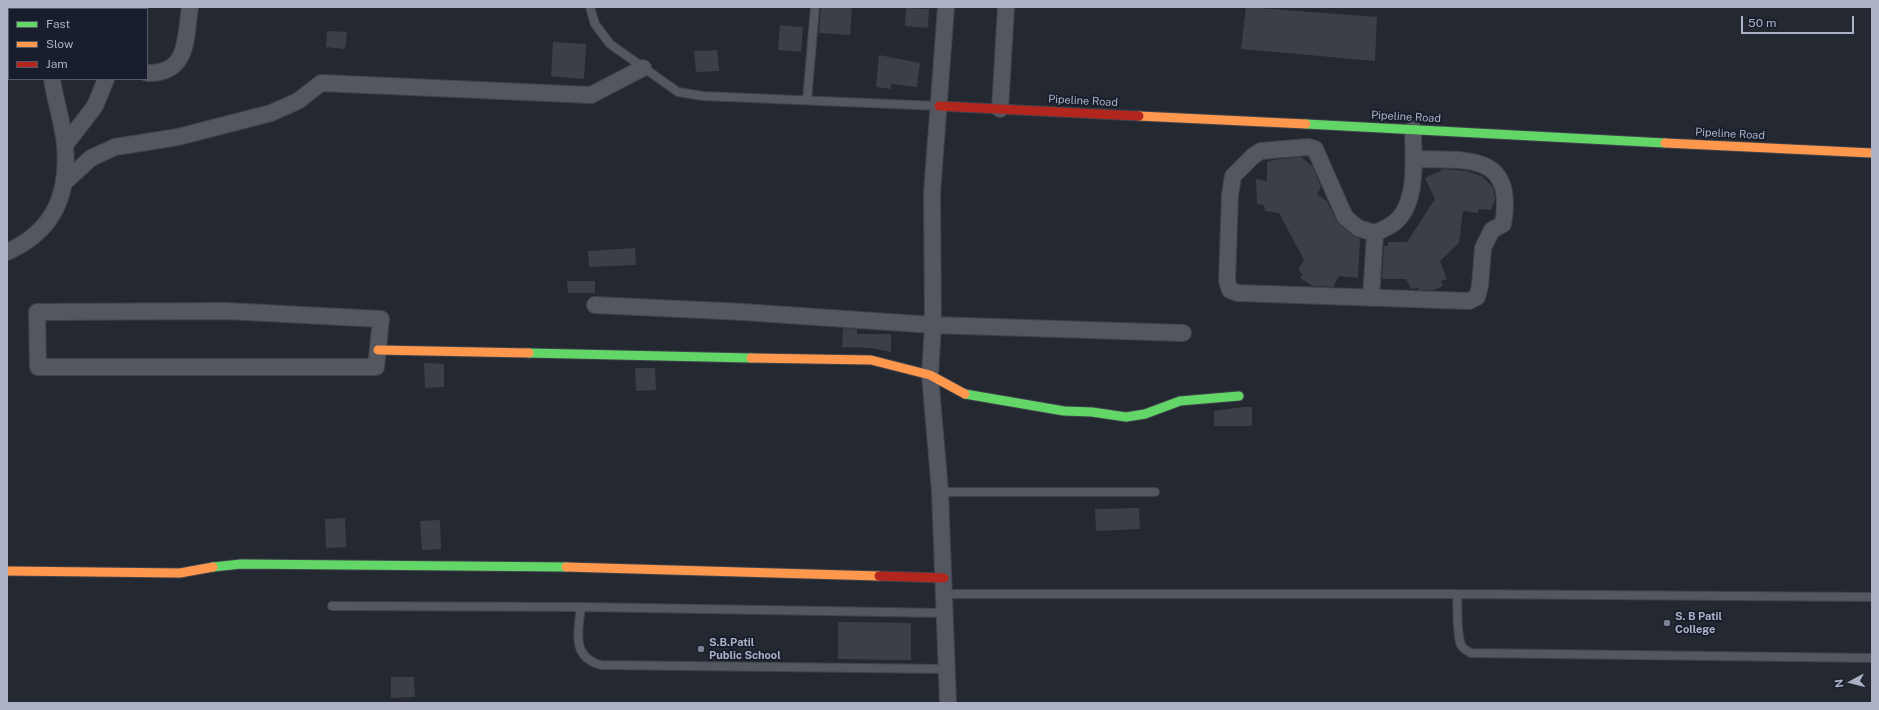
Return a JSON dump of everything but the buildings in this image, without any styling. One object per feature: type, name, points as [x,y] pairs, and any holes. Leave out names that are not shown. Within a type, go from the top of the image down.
[{"type":"street","points":[[148,73],[165,72],[175,66],[183,54],[190,7]]},
{"type":"street","points":[[946,7],[932,193],[933,325],[930,375],[940,492],[948,703]]},
{"type":"street","points":[[1000,109],[1006,7]]},
{"type":"street","points":[[66,181],[92,158],[115,147],[178,137],[271,113],[298,101],[320,83],[591,95],[643,68]]},
{"type":"street","points":[[7,252],[18,247],[42,229],[56,210],[66,181],[65,145],[52,80]]},
{"type":"street","points":[[65,145],[95,106],[106,80]]},
{"type":"street","name":"Pipeline Road","points":[[939,106],[1872,153]]},
{"type":"street","points":[[1413,129],[1413,183],[1409,203],[1395,223],[1375,233],[1358,228],[1345,217],[1315,149],[1308,147],[1261,151],[1253,156],[1233,176],[1230,195],[1227,281],[1230,290],[1238,292],[1469,302],[1476,297],[1480,286],[1483,248],[1492,230],[1503,224],[1505,209],[1503,185],[1495,171],[1483,163],[1414,158]]},
{"type":"street","points":[[1371,298],[1375,233]]},
{"type":"street","points":[[595,305],[743,312],[933,325],[1184,333]]},
{"type":"street","points":[[226,311],[381,319],[378,350],[376,367],[38,367],[37,312],[226,311]]},
{"type":"street","points":[[378,350],[872,360],[930,375],[961,393],[1064,411],[1092,412],[1126,417],[1145,414],[1180,401],[1239,396]]},
{"type":"street","points":[[7,571],[180,573],[222,565],[249,564],[573,567],[944,578]]},
{"type":"lane","points":[[590,7],[595,24],[610,44],[678,92],[704,96],[939,106]]},
{"type":"lane","points":[[807,100],[815,7]]},
{"type":"lane","points":[[940,492],[1155,492]]},
{"type":"lane","points":[[945,594],[1457,594],[1872,597]]},
{"type":"lane","points":[[1457,594],[1458,624],[1462,645],[1465,650],[1471,652],[1872,658]]},
{"type":"lane","points":[[332,606],[581,607],[945,613]]},
{"type":"lane","points":[[581,607],[578,642],[581,654],[590,662],[601,665],[947,669]]},
{"type":"traffic: fast","points":[[1306,124],[1665,143]]},
{"type":"traffic: fast","points":[[529,353],[751,358]]},
{"type":"traffic: fast","points":[[965,394],[1064,411],[1092,412],[1126,417],[1145,414],[1180,401],[1239,396]]},
{"type":"traffic: fast","points":[[213,567],[241,564],[566,567]]},
{"type":"traffic: slow","points":[[1139,116],[1306,124]]},
{"type":"traffic: slow","points":[[1665,143],[1872,153]]},
{"type":"traffic: slow","points":[[378,350],[529,353]]},
{"type":"traffic: slow","points":[[751,358],[871,360],[930,375],[965,394]]},
{"type":"traffic: slow","points":[[7,571],[180,573],[213,567]]},
{"type":"traffic: slow","points":[[566,567],[879,576]]},
{"type":"traffic: jam","points":[[939,106],[1139,116]]},
{"type":"traffic: jam","points":[[879,576],[944,578]]},
{"type":"place","name":"S. B Patil College","points":[[1667,623]]},
{"type":"place","name":"S.B.Patil Public School","points":[[701,649]]}]
